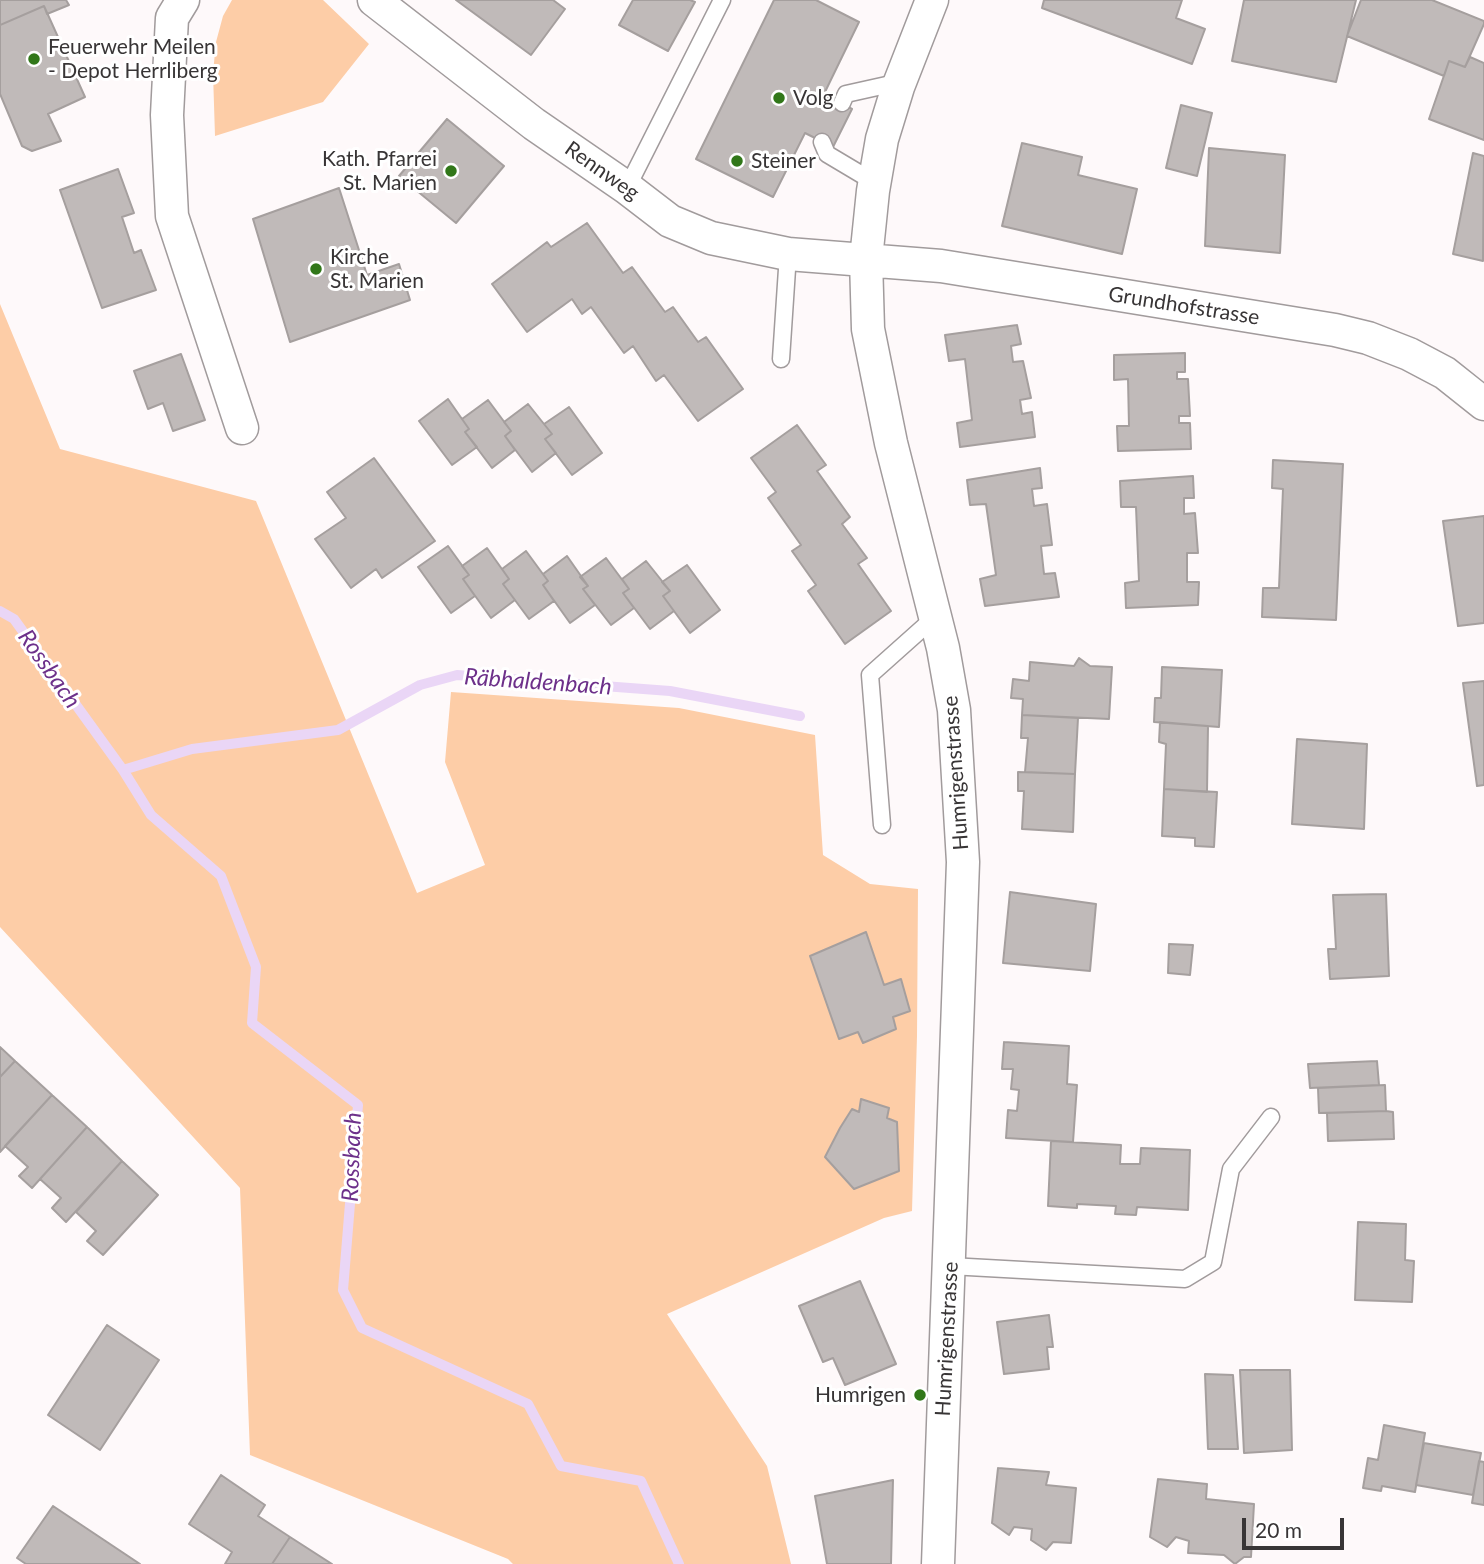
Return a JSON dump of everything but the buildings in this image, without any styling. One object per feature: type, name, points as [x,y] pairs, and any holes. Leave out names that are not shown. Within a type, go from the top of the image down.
[{"type":"street","points":[[183,0],[172,18],[167,115],[172,216],[242,428]]},
{"type":"street","name":"Rennweg","points":[[373,0],[534,124],[670,221],[711,238],[788,254],[866,259]]},
{"type":"street","name":"Humrigenstrasse","points":[[932,0],[900,82],[882,139],[874,182],[866,259],[868,329],[891,443],[943,648],[954,710],[963,862],[938,1564]]},
{"type":"street","name":"Grundhofstrasse","points":[[866,259],[941,266],[1335,330],[1368,338],[1409,354],[1445,373],[1484,404]]},
{"type":"lane","points":[[627,188],[722,0]]},
{"type":"lane","points":[[842,103],[846,94],[900,82]]},
{"type":"lane","points":[[822,142],[827,154],[874,182]]},
{"type":"lane","points":[[781,359],[788,254]]},
{"type":"lane","points":[[883,825],[870,675],[935,617]]},
{"type":"lane","points":[[950,1266],[1185,1279],[1213,1262],[1231,1169],[1270,1117]]},
{"type":"shaded area","points":[[232,0],[323,0],[369,44],[323,102],[215,136],[213,73],[216,42],[223,16]]},
{"type":"shaded area","points":[[0,304],[60,449],[256,501],[417,893],[485,865],[445,762],[451,692],[679,708],[815,735],[823,855],[870,884],[918,889],[912,1211],[884,1218],[667,1314],[767,1466],[791,1564],[513,1564],[508,1559],[250,1455],[240,1188],[0,927]]},
{"type":"waterway","name":"Rossbach","points":[[0,611],[14,619],[123,770],[151,815],[221,876],[256,967],[252,1023],[358,1105],[343,1290],[362,1328],[528,1404],[561,1466],[641,1481],[679,1564]]},
{"type":"waterway","name":"Räbhaldenbach","points":[[123,770],[192,749],[338,730],[420,685],[457,675],[670,691],[800,716]]},
{"type":"place","name":"Feuerwehr Meilen - Depot Herrliberg","points":[[34,59]]},
{"type":"place","name":"Volg","points":[[779,98]]},
{"type":"place","name":"Steiner","points":[[737,161]]},
{"type":"place","name":"Kath. Pfarrei St. Marien","points":[[451,171]]},
{"type":"place","name":"Kirche St. Marien","points":[[316,269]]},
{"type":"place","name":"Humrigen","points":[[920,1395]]}]
